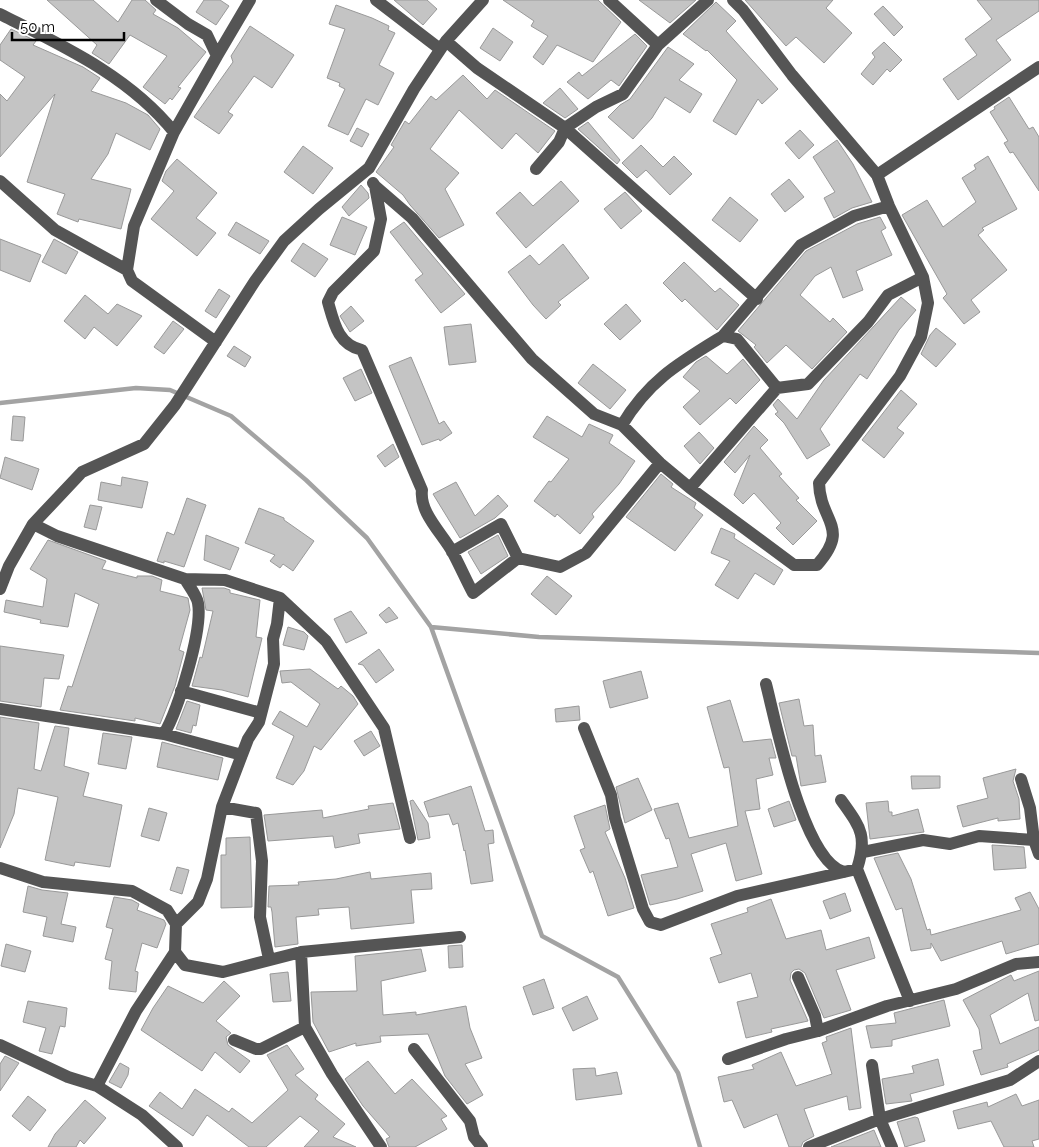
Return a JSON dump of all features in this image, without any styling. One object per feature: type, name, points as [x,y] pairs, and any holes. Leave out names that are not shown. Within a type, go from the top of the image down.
[{"type":"street","points":[[156,0],[188,24],[207,35],[217,56]]},
{"type":"street","points":[[216,342],[132,281],[127,270],[134,226],[174,132],[250,0]]},
{"type":"street","points":[[376,0],[565,128],[757,299]]},
{"type":"street","points":[[0,589],[4,566],[32,524],[82,472],[144,444],[175,405],[255,281],[284,242],[318,208],[369,168],[414,89],[443,45],[483,0]]},
{"type":"street","points":[[609,0],[658,45]]},
{"type":"street","points":[[536,169],[559,142],[565,128],[596,107],[624,94],[658,45],[708,0]]},
{"type":"street","points":[[363,172],[375,186],[412,218],[532,359],[594,414],[622,425],[660,463],[690,488],[794,565],[817,565],[829,551],[834,530],[819,499],[819,483],[900,376],[921,337],[928,303],[923,277],[889,206],[877,175],[792,75],[743,10],[733,0]]},
{"type":"street","points":[[0,14],[91,60],[155,109],[174,132]]},
{"type":"street","points":[[877,175],[1039,66]]},
{"type":"street","points":[[0,181],[55,230],[127,270]]},
{"type":"street","points":[[375,186],[381,219],[374,251],[333,292],[328,302],[336,332],[352,348],[362,350],[422,490],[421,500],[436,529],[452,552],[473,593],[518,558],[560,567],[586,553],[660,463]]},
{"type":"street","points":[[622,425],[637,401],[674,366],[723,336],[757,299],[801,245],[854,216],[889,206]]},
{"type":"street","points":[[690,488],[777,388],[808,384],[868,322],[888,295],[923,277]]},
{"type":"street","points":[[723,336],[737,339],[777,388]]},
{"type":"street","points":[[32,524],[58,536],[185,579],[225,580],[280,598],[326,641],[384,728],[410,838]]},
{"type":"street","points":[[452,552],[502,524],[518,558]]},
{"type":"street","points":[[164,734],[172,721],[196,635],[198,602],[185,579]]},
{"type":"street","points":[[176,924],[198,902],[207,879],[222,807],[248,739],[260,722],[274,664],[272,639],[277,624],[280,598]]},
{"type":"street","points":[[766,684],[790,777],[811,834],[824,856],[838,870],[844,872]]},
{"type":"street","points":[[181,691],[262,713]]},
{"type":"street","points":[[0,709],[164,734],[242,755]]},
{"type":"street","points":[[584,728],[611,794],[614,818],[643,909],[650,922],[661,925],[737,896],[857,869]]},
{"type":"street","points":[[1021,778],[1030,808],[1034,840],[1039,854]]},
{"type":"street","points":[[841,800],[861,827],[863,852],[857,869],[910,1001]]},
{"type":"street","points":[[222,807],[256,813],[262,861],[260,917],[269,959]]},
{"type":"street","points":[[863,852],[923,840],[950,844],[979,836],[1034,840]]},
{"type":"street","points":[[0,868],[43,882],[132,891],[167,910],[176,924],[175,952],[136,1010],[97,1086]]},
{"type":"street","points":[[175,952],[185,965],[223,972],[301,952],[460,937]]},
{"type":"street","points":[[301,952],[305,1027],[332,1074],[381,1147]]},
{"type":"street","points":[[728,1059],[786,1039],[818,1031],[887,1006],[956,989],[1016,964],[1039,962]]},
{"type":"street","points":[[798,977],[815,1016],[818,1031]]},
{"type":"street","points":[[234,1040],[256,1049],[261,1049],[305,1027]]},
{"type":"street","points":[[0,1045],[68,1078],[97,1086],[142,1115],[177,1147]]},
{"type":"street","points":[[414,1050],[470,1121],[474,1137],[482,1147]]},
{"type":"street","points":[[809,1147],[880,1119],[1010,1080],[1039,1061]]},
{"type":"street","points":[[872,1065],[880,1119],[892,1147]]},
{"type":"building","points":[[47,0],[93,0],[118,22],[132,0],[145,0],[156,10],[153,14],[178,28],[206,52],[178,87],[181,88],[172,100],[170,98],[165,104],[143,87],[167,56],[130,35],[109,64],[92,53],[97,45]]},
{"type":"building","points":[[204,0],[220,0],[229,6],[216,25],[196,12]]},
{"type":"building","points":[[394,0],[427,0],[437,9],[423,25]]},
{"type":"building","points":[[503,0],[598,0],[621,22],[593,62],[557,45],[543,65],[533,57],[548,36],[531,26],[534,21]]},
{"type":"building","points":[[639,0],[696,0],[670,23]]},
{"type":"building","points":[[745,0],[833,0],[826,8],[852,33],[824,63],[796,37],[786,46]]},
{"type":"building","points":[[977,0],[1039,0],[1039,11],[996,40],[1011,60],[958,100],[943,79],[977,55],[965,39],[992,19]]},
{"type":"building","points":[[716,2],[736,21],[726,31],[778,89],[762,104],[758,99],[736,135],[713,121],[737,80],[707,50],[683,34]]},
{"type":"building","points":[[336,5],[389,26],[388,30],[395,33],[379,65],[394,73],[378,105],[366,99],[348,135],[328,126],[345,89],[339,86],[340,83],[327,78],[345,29],[329,24]]},
{"type":"building","points":[[883,6],[903,27],[894,36],[874,14]]},
{"type":"building","points":[[250,26],[294,55],[272,88],[254,76],[228,112],[233,115],[219,134],[194,117],[233,62],[231,56]]},
{"type":"building","points":[[493,28],[513,42],[500,61],[480,48]]},
{"type":"building","points":[[11,29],[36,41],[33,45],[83,67],[100,78],[91,91],[126,103],[148,115],[160,129],[150,150],[116,133],[108,154],[91,179],[131,189],[121,229],[79,219],[78,222],[57,214],[65,194],[27,182],[55,94],[0,157],[0,94],[7,101],[25,77],[0,60],[0,45]]},
{"type":"building","points":[[635,34],[647,46],[619,86],[611,80],[588,99],[567,82],[579,72],[582,76]]},
{"type":"building","points":[[884,42],[902,60],[890,72],[887,69],[873,85],[861,74],[875,57],[872,53]]},
{"type":"building","points":[[668,47],[694,64],[679,80],[702,94],[690,113],[665,97],[652,118],[633,139],[608,117],[620,105],[630,99]]},
{"type":"building","points":[[463,75],[487,99],[495,90],[555,131],[538,153],[516,133],[502,149],[459,110],[430,149],[459,173],[445,189],[464,225],[439,238],[403,195],[376,172],[394,147],[391,145],[405,121],[409,124],[431,96],[436,100]]},
{"type":"building","points":[[560,88],[578,109],[565,118],[543,103]]},
{"type":"building","points":[[1009,97],[1029,129],[1033,127],[1039,137],[1039,191],[1013,152],[1010,153],[1004,143],[1008,141],[990,112]]},
{"type":"building","points":[[588,122],[620,160],[617,164],[578,129]]},
{"type":"building","points":[[357,128],[369,134],[362,147],[350,141]]},
{"type":"building","points":[[800,130],[814,145],[799,159],[785,143]]},
{"type":"building","points":[[837,140],[853,164],[872,202],[852,208],[834,218],[824,198],[835,192],[813,157]]},
{"type":"building","points":[[641,145],[663,167],[674,156],[692,174],[670,195],[646,170],[637,178],[622,163]]},
{"type":"building","points":[[303,146],[333,168],[313,194],[284,172]]},
{"type":"building","points":[[988,156],[1017,209],[982,228],[984,230],[978,235],[1007,270],[971,300],[980,312],[964,324],[943,298],[947,294],[902,215],[927,200],[943,227],[976,202],[962,178],[976,169],[974,165]]},
{"type":"building","points":[[177,159],[217,193],[196,218],[216,233],[197,256],[151,219],[174,191],[162,181],[166,171]]},
{"type":"building","points":[[789,179],[804,197],[785,212],[771,194]]},
{"type":"building","points":[[561,181],[579,201],[526,248],[496,213],[520,192],[533,206]]},
{"type":"building","points":[[361,185],[368,193],[369,198],[349,216],[342,207]]},
{"type":"building","points":[[625,192],[642,211],[621,229],[604,209]]},
{"type":"building","points":[[730,197],[758,220],[740,242],[712,220]]},
{"type":"building","points":[[342,217],[367,227],[355,255],[330,245]]},
{"type":"building","points":[[880,217],[886,228],[881,231],[892,255],[856,271],[863,290],[843,298],[831,267],[815,276],[800,295],[830,322],[833,318],[847,332],[812,369],[786,345],[767,363],[754,347],[756,345],[738,331],[806,251],[857,224]]},
{"type":"building","points":[[236,222],[269,241],[260,254],[228,235]]},
{"type":"building","points":[[404,222],[465,294],[441,313],[415,280],[423,274],[390,232]]},
{"type":"building","points":[[0,239],[41,255],[30,282],[0,270]]},
{"type":"building","points":[[54,239],[78,252],[66,274],[42,262]]},
{"type":"building","points":[[303,243],[328,259],[315,277],[291,261]]},
{"type":"building","points":[[563,244],[589,278],[558,302],[561,305],[546,319],[508,272],[530,255],[539,265]]},
{"type":"building","points":[[684,262],[715,292],[720,288],[739,305],[717,330],[685,299],[682,302],[663,283]]},
{"type":"building","points":[[219,289],[230,296],[216,318],[205,311]]},
{"type":"building","points":[[85,295],[108,314],[117,304],[142,316],[117,346],[94,327],[85,339],[64,321]]},
{"type":"building","points":[[901,297],[916,310],[899,330],[867,379],[860,374],[820,429],[830,445],[807,459],[784,423],[775,414],[778,412],[773,405],[778,399],[797,419],[824,380]]},
{"type":"building","points":[[626,304],[641,321],[620,340],[604,324]]},
{"type":"building","points":[[351,306],[364,321],[350,332],[340,316]]},
{"type":"building","points":[[173,321],[184,329],[164,354],[154,347]]},
{"type":"building","points":[[471,324],[476,362],[449,365],[444,327]]},
{"type":"building","points":[[936,328],[956,344],[936,367],[921,354],[930,335]]},
{"type":"building","points":[[234,346],[251,357],[245,367],[227,356]]},
{"type":"building","points":[[706,356],[727,374],[743,359],[760,380],[736,404],[730,398],[700,425],[683,407],[700,391],[683,377],[696,362]]},
{"type":"building","points":[[411,357],[439,424],[444,421],[452,433],[440,441],[439,439],[422,445],[389,366]]},
{"type":"building","points":[[593,364],[626,390],[610,409],[578,383]]},
{"type":"building","points":[[361,369],[372,393],[355,401],[343,378]]},
{"type":"building","points":[[901,390],[917,404],[897,428],[904,433],[884,458],[862,440]]},
{"type":"building","points":[[13,416],[25,417],[23,441],[11,440]]},
{"type":"building","points":[[547,416],[582,437],[589,424],[613,435],[609,443],[635,461],[619,484],[592,514],[594,517],[580,534],[557,514],[555,517],[534,501],[569,459],[533,437]]},
{"type":"building","points":[[754,426],[768,440],[760,448],[782,474],[779,476],[799,498],[796,500],[817,521],[793,545],[776,528],[781,523],[754,493],[743,504],[734,495],[750,455],[735,473],[724,462]]},
{"type":"building","points":[[699,432],[714,448],[700,464],[684,446]]},
{"type":"building","points":[[393,444],[399,457],[385,467],[377,456]]},
{"type":"building","points":[[5,457],[39,469],[32,490],[0,478]]},
{"type":"building","points":[[661,474],[673,484],[671,487],[696,503],[694,508],[703,515],[675,551],[626,517]]},
{"type":"building","points":[[122,477],[148,482],[142,508],[98,500],[101,482],[121,486]]},
{"type":"building","points":[[456,482],[475,516],[498,495],[508,506],[495,518],[460,538],[433,494]]},
{"type":"building","points":[[187,498],[206,505],[184,567],[164,561],[164,563],[157,561],[167,532],[174,535]]},
{"type":"building","points":[[90,505],[102,507],[96,530],[84,527]]},
{"type":"building","points":[[259,508],[284,518],[284,520],[314,541],[293,571],[283,564],[280,568],[270,561],[275,555],[245,543]]},
{"type":"building","points":[[721,528],[735,534],[734,538],[783,570],[774,585],[755,573],[738,599],[715,585],[730,561],[711,553]]},
{"type":"building","points":[[206,535],[239,548],[230,570],[204,560]]},
{"type":"building","points":[[498,535],[508,556],[481,574],[468,552]]},
{"type":"building","points":[[48,540],[106,561],[102,569],[137,578],[137,576],[152,576],[162,580],[160,591],[188,598],[190,610],[179,650],[184,652],[175,686],[160,724],[135,718],[135,721],[60,710],[68,686],[72,687],[99,604],[75,593],[68,627],[40,623],[41,620],[4,612],[6,600],[43,607],[47,579],[30,569]]},
{"type":"building","points":[[547,576],[572,596],[556,615],[531,594]]},
{"type":"building","points":[[202,588],[224,588],[230,590],[230,593],[260,600],[256,637],[262,638],[248,697],[222,690],[192,686],[200,657],[202,658],[213,611],[206,610]]},
{"type":"building","points":[[389,607],[398,618],[386,623],[379,615]]},
{"type":"building","points":[[351,611],[367,633],[346,643],[334,619]]},
{"type":"building","points":[[288,627],[304,632],[308,636],[304,650],[283,645]]},
{"type":"building","points":[[0,646],[64,655],[59,679],[44,678],[41,707],[0,701]]},
{"type":"building","points":[[379,649],[394,670],[376,683],[363,665],[358,664]]},
{"type":"building","points":[[310,669],[338,689],[341,686],[353,696],[358,704],[321,750],[314,746],[304,771],[293,785],[276,778],[294,736],[272,724],[280,711],[307,727],[320,704],[291,682],[282,683],[280,671]]},
{"type":"building","points":[[641,671],[648,698],[610,708],[603,681]]},
{"type":"building","points":[[799,699],[804,726],[813,725],[815,756],[821,755],[826,782],[801,786],[796,756],[792,756],[779,703]]},
{"type":"building","points":[[730,700],[743,742],[771,739],[776,758],[769,758],[773,775],[756,779],[760,809],[745,811],[762,874],[736,881],[726,843],[691,854],[703,891],[650,905],[641,875],[678,867],[669,838],[666,839],[654,809],[678,803],[689,838],[738,826],[729,767],[724,768],[707,707]]},
{"type":"building","points":[[187,701],[200,705],[196,726],[193,725],[191,733],[176,729]]},
{"type":"building","points":[[579,706],[580,720],[556,722],[555,709]]},
{"type":"building","points":[[0,717],[39,723],[34,769],[41,771],[55,726],[69,728],[64,766],[89,773],[83,796],[122,805],[110,867],[75,862],[74,866],[45,860],[58,797],[18,788],[14,814],[0,848]]},
{"type":"building","points":[[371,731],[380,746],[364,756],[354,741]]},
{"type":"building","points":[[103,733],[132,737],[126,769],[98,764]]},
{"type":"building","points":[[162,742],[223,758],[218,780],[157,767]]},
{"type":"building","points":[[1016,769],[1013,781],[1019,799],[1020,819],[998,821],[998,818],[963,827],[957,806],[988,798],[983,778]]},
{"type":"building","points":[[911,776],[940,776],[940,788],[912,789]]},
{"type":"building","points":[[638,778],[652,810],[625,823],[616,787]]},
{"type":"building","points":[[471,786],[485,831],[493,830],[494,843],[488,844],[493,881],[471,884],[458,823],[453,825],[449,814],[429,817],[424,802]]},
{"type":"building","points":[[413,800],[428,823],[430,838],[418,840],[410,801]]},
{"type":"building","points":[[789,801],[796,820],[774,827],[768,809]]},
{"type":"building","points":[[888,801],[889,812],[892,812],[892,816],[918,809],[924,832],[870,839],[866,803]]},
{"type":"building","points":[[393,803],[400,829],[358,834],[360,843],[335,848],[333,836],[268,841],[264,815],[322,810],[323,818],[369,809],[368,806]]},
{"type":"building","points":[[605,805],[610,829],[605,832],[625,878],[634,908],[608,916],[593,871],[590,873],[580,850],[585,848],[574,816]]},
{"type":"building","points":[[149,808],[167,813],[159,841],[141,836]]},
{"type":"building","points":[[250,837],[252,907],[221,908],[221,855],[226,855],[226,838]]},
{"type":"building","points":[[992,845],[1024,847],[1026,868],[994,870]]},
{"type":"building","points":[[898,853],[911,879],[927,930],[930,929],[931,935],[1021,910],[1015,898],[1030,892],[1039,909],[1039,944],[1006,954],[1002,941],[941,961],[931,943],[931,948],[911,951],[902,908],[896,910],[874,858]]},
{"type":"building","points":[[177,867],[189,870],[182,894],[170,890]]},
{"type":"building","points":[[370,872],[371,879],[431,873],[432,889],[411,890],[414,923],[351,929],[349,907],[318,909],[319,915],[296,917],[298,944],[275,947],[272,912],[271,907],[268,907],[269,886],[299,885],[298,882],[336,879]]},
{"type":"building","points":[[28,886],[42,890],[68,893],[61,924],[76,927],[73,942],[43,936],[47,917],[23,912]]},
{"type":"building","points":[[845,893],[851,911],[830,919],[823,901]]},
{"type":"building","points":[[114,897],[132,900],[139,904],[137,910],[164,920],[166,924],[157,948],[142,943],[135,971],[138,972],[136,992],[109,989],[112,961],[105,959],[113,929],[106,927]]},
{"type":"building","points":[[771,899],[786,939],[821,930],[826,950],[869,937],[875,958],[836,970],[851,1010],[824,1018],[805,973],[799,969],[794,970],[791,973],[790,980],[808,1021],[771,1029],[772,1032],[746,1038],[737,1002],[758,997],[751,973],[719,983],[710,958],[722,954],[711,924],[748,912],[747,908]]},
{"type":"building","points":[[6,944],[31,951],[25,972],[1,966]]},
{"type":"building","points":[[462,945],[463,967],[449,968],[448,946]]},
{"type":"building","points":[[421,949],[426,971],[381,981],[383,1015],[416,1012],[416,1015],[466,1006],[470,1028],[482,1058],[465,1064],[483,1095],[467,1104],[445,1076],[428,1034],[380,1036],[381,1042],[356,1046],[356,1043],[329,1052],[313,1022],[311,992],[357,991],[355,956]]},
{"type":"building","points":[[1039,971],[1039,1020],[1035,1021],[1028,993],[990,1015],[1000,1044],[1039,1027],[1039,1050],[1007,1064],[1008,1067],[981,1075],[973,1051],[982,1049],[979,1029],[963,1000],[1011,975],[1014,981]]},
{"type":"building","points":[[288,972],[291,1001],[273,1002],[270,974]]},
{"type":"building","points":[[544,979],[554,1008],[533,1015],[523,987]]},
{"type":"building","points":[[224,981],[240,996],[216,1021],[231,1033],[226,1037],[228,1045],[250,1061],[240,1073],[215,1052],[202,1071],[141,1030],[168,986],[203,1003]]},
{"type":"building","points":[[587,996],[598,1019],[573,1031],[562,1008]]},
{"type":"building","points":[[944,1000],[950,1026],[892,1040],[892,1046],[871,1048],[866,1026],[896,1023],[894,1013]]},
{"type":"building","points":[[28,1001],[67,1008],[65,1027],[60,1026],[52,1054],[39,1051],[46,1028],[23,1022]]},
{"type":"building","points":[[851,1028],[861,1108],[849,1110],[847,1096],[804,1109],[814,1136],[803,1142],[801,1147],[789,1147],[777,1114],[744,1128],[732,1100],[724,1102],[718,1077],[754,1069],[752,1065],[781,1052],[796,1086],[832,1074],[822,1043],[827,1041],[826,1037]]},
{"type":"building","points":[[287,1045],[304,1069],[295,1075],[318,1095],[315,1099],[345,1124],[333,1137],[356,1147],[304,1147],[319,1131],[300,1116],[266,1147],[249,1147],[207,1115],[193,1136],[149,1106],[160,1092],[182,1109],[195,1089],[229,1112],[232,1108],[252,1123],[288,1090],[267,1055]]},
{"type":"building","points":[[5,1056],[19,1063],[0,1091],[0,1064]]},
{"type":"building","points":[[938,1059],[944,1085],[910,1094],[912,1101],[886,1104],[882,1079],[914,1073],[912,1066]]},
{"type":"building","points":[[368,1061],[395,1094],[412,1079],[447,1116],[441,1119],[447,1129],[415,1147],[389,1147],[386,1139],[390,1137],[363,1106],[345,1079]]},
{"type":"building","points":[[120,1063],[129,1068],[128,1075],[121,1088],[109,1082]]},
{"type":"building","points":[[595,1068],[596,1076],[617,1072],[622,1094],[576,1100],[573,1069]]},
{"type":"building","points":[[1016,1094],[1022,1106],[1039,1100],[1039,1139],[1032,1141],[1034,1147],[1004,1147],[991,1121],[958,1129],[953,1111],[987,1102],[988,1107]]},
{"type":"building","points":[[28,1096],[46,1110],[30,1131],[12,1116]]},
{"type":"building","points":[[85,1100],[106,1118],[84,1144],[80,1140],[76,1147],[48,1147],[55,1134]]},
{"type":"building","points":[[915,1117],[918,1118],[925,1141],[905,1147],[897,1122]]},
{"type":"building","points":[[874,1130],[881,1147],[831,1147]]},
{"type":"waterway","points":[[0,403],[136,388],[170,390],[231,416],[306,480],[367,538],[431,627],[542,936],[618,977],[678,1073],[700,1147]]},
{"type":"waterway","points":[[431,627],[539,637],[1039,653]]}]
